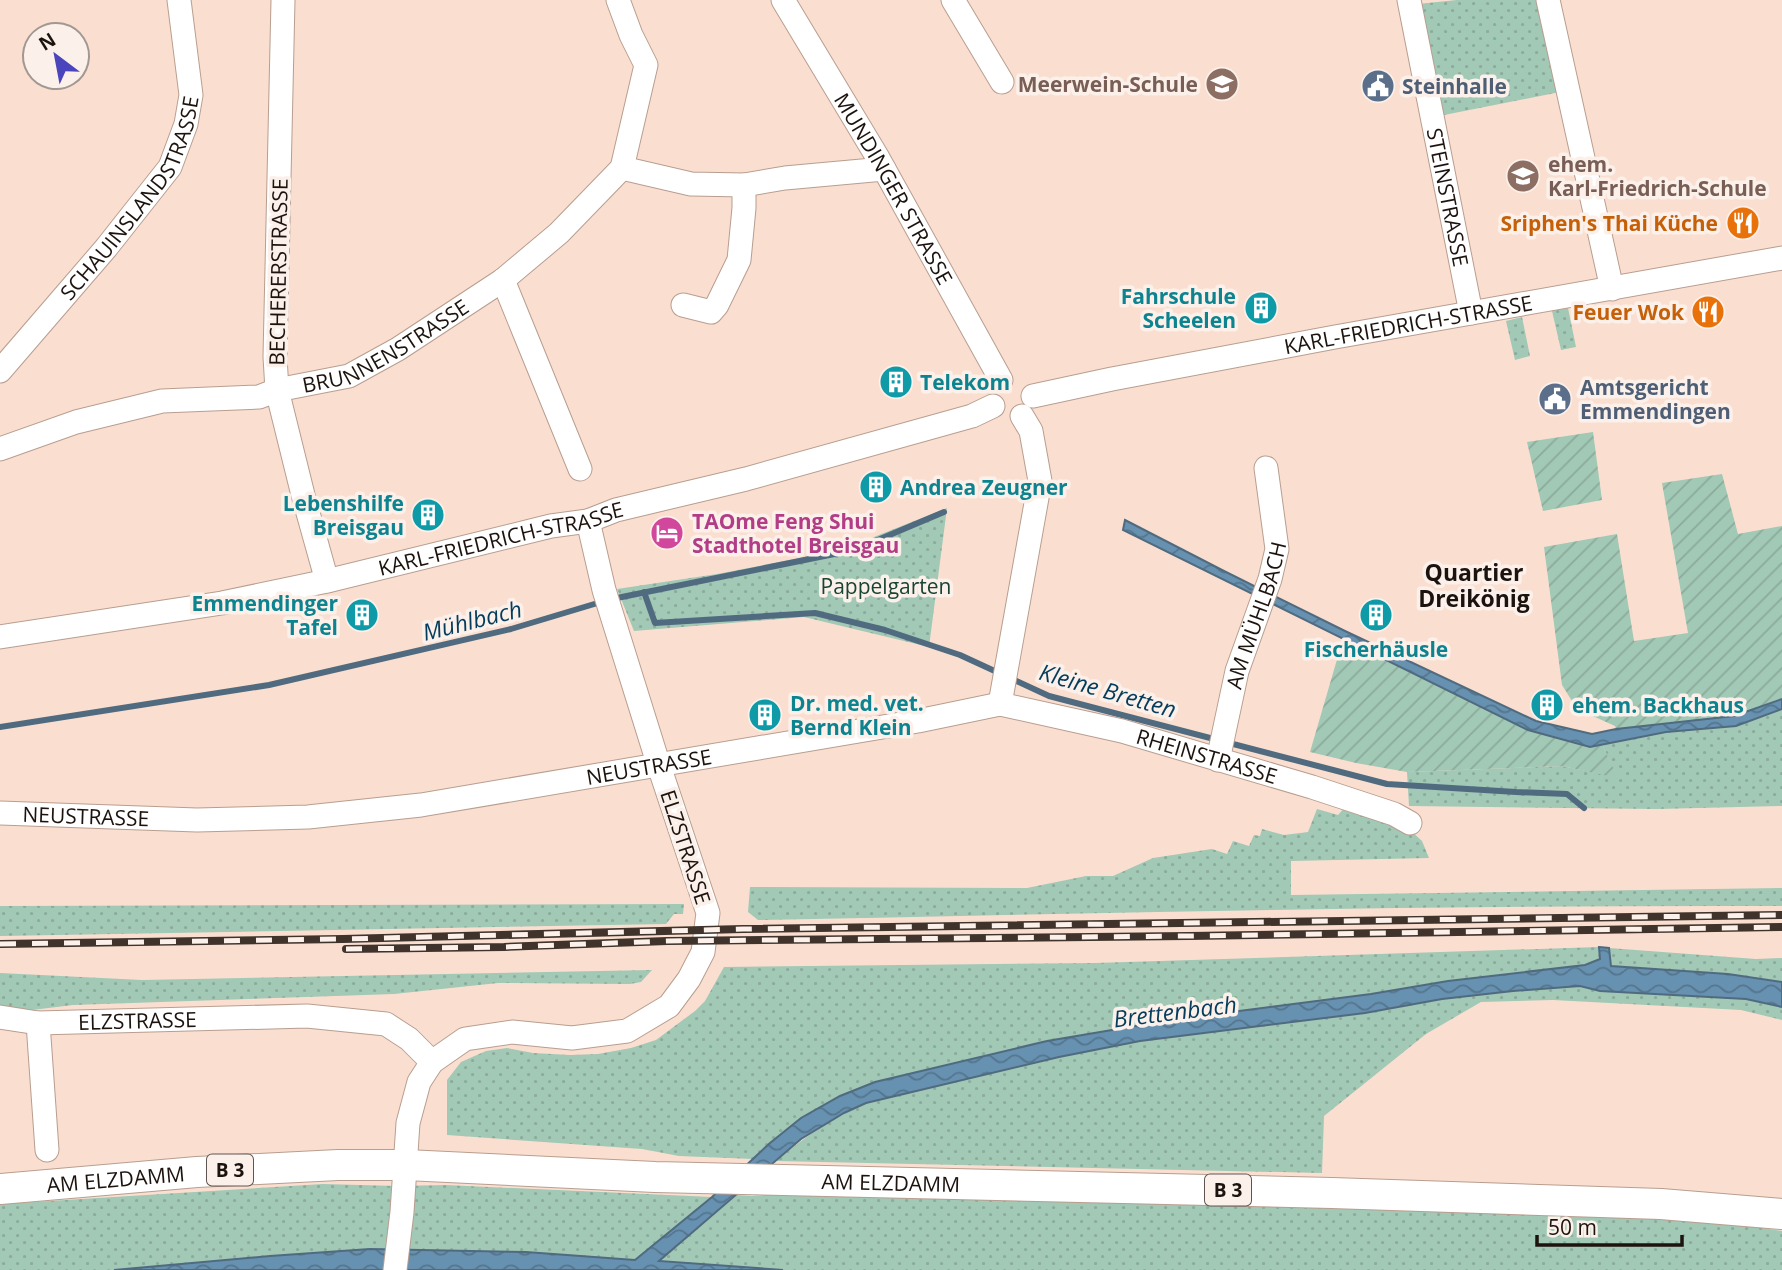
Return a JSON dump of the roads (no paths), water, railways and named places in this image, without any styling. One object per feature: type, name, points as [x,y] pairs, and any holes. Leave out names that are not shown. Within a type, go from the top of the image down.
[{"type":"main road","name":"AM ELZDAMM","points":[[0,1189],[197,1172],[338,1165],[406,1165],[774,1181],[1387,1194],[1661,1204],[1782,1214]]},
{"type":"street","name":"SCHAUINSLANDSTRASSE","points":[[0,371],[106,248],[170,166],[186,124],[191,94],[179,0]]},
{"type":"street","name":"BECHERERSTRASSE","points":[[283,0],[275,357],[277,390],[327,581]]},
{"type":"street","points":[[618,0],[646,65],[622,168],[691,184],[744,185],[785,178],[884,169]]},
{"type":"street","name":"MUNDINGER STRASSE","points":[[783,0],[884,169],[1001,380]]},
{"type":"street","points":[[953,0],[1002,82]]},
{"type":"street","name":"STEINSTRASSE","points":[[1409,0],[1471,313]]},
{"type":"street","points":[[1548,0],[1612,289]]},
{"type":"street","name":"BRUNNENSTRASSE","points":[[0,449],[76,422],[162,401],[259,397],[277,390],[349,376],[398,349],[503,280],[559,233],[622,168]]},
{"type":"street","points":[[683,305],[711,312],[718,305],[739,260],[744,185]]},
{"type":"street","name":"KARL-FRIEDRICH-STRASSE","points":[[1027,406],[1112,379],[1782,258]]},
{"type":"street","points":[[503,280],[580,469]]},
{"type":"street","points":[[1001,701],[1040,481],[1027,406],[1032,389],[1028,383],[1015,377],[1001,380],[992,392],[993,406],[1003,416],[1010,418],[1027,406]]},
{"type":"street","name":"KARL-FRIEDRICH-STRASSE","points":[[0,637],[222,603],[327,581],[551,526],[588,521],[616,510],[746,479],[972,416],[993,406]]},
{"type":"street","name":"AM MÜHLBACH","points":[[1218,760],[1237,671],[1270,579],[1277,548],[1266,468]]},
{"type":"street","name":"ELZSTRASSE","points":[[395,1270],[408,1123],[419,1082],[432,1062],[465,1039],[512,1032],[572,1038],[627,1031],[669,1006],[689,979],[703,952],[708,913],[604,590],[588,521]]},
{"type":"street","name":"NEUSTRASSE","points":[[0,813],[197,820],[308,817],[421,806],[918,721],[1001,701]]},
{"type":"street","name":"RHEINSTRASSE","points":[[1001,701],[1122,731],[1312,787],[1394,814],[1410,823]]},
{"type":"street","name":"ELZSTRASSE","points":[[0,1017],[38,1023],[320,1017],[386,1024],[409,1039],[432,1062]]},
{"type":"street","points":[[38,1023],[47,1150]]},
{"type":"water","points":[[1125,520],[1345,631],[1536,721],[1592,734],[1734,716],[1782,699],[1782,709],[1736,726],[1666,732],[1590,747],[1528,730],[1123,530]]},
{"type":"water","points":[[1599,947],[1609,948],[1611,966],[1728,974],[1782,982],[1782,1007],[1746,999],[1600,991],[1580,986],[1513,991],[1442,999],[1365,1013],[1140,1041],[1059,1057],[866,1103],[801,1139],[659,1261],[783,1270],[114,1270],[370,1249],[526,1252],[635,1260],[712,1197],[801,1118],[840,1096],[875,1082],[1047,1041],[1177,1019],[1371,994],[1448,981],[1585,965],[1600,959]]},
{"type":"waterway","name":"Mühlbach","points":[[612,599],[854,550],[944,512]]},
{"type":"waterway","name":"Kleine Bretten","points":[[644,592],[655,623],[815,613],[885,630],[960,655],[1049,696],[1387,784],[1567,794],[1584,808]]},
{"type":"waterway","name":"Mühlbach","points":[[0,727],[269,685],[511,629],[601,602]]},
{"type":"railway","points":[[0,944],[743,929],[1782,915]]},
{"type":"railway","points":[[346,949],[667,941],[1782,927]]},
{"type":"place","name":"Meerwein-Schule","points":[[1222,84]]},
{"type":"place","name":"Steinhalle","points":[[1378,86]]},
{"type":"place","name":"ehem. Karl-Friedrich-Schule","points":[[1523,176]]},
{"type":"place","name":"Sriphen's Thai Küche","points":[[1743,223]]},
{"type":"place","name":"Fahrschule Scheelen","points":[[1261,308]]},
{"type":"place","name":"Feuer Wok","points":[[1708,312]]},
{"type":"place","name":"Telekom","points":[[896,382]]},
{"type":"place","name":"Amtsgericht Emmendingen","points":[[1555,399]]},
{"type":"place","name":"Andrea Zeugner","points":[[876,487]]},
{"type":"place","name":"Lebenshilfe Breisgau","points":[[428,515]]},
{"type":"place","name":"TAOme Feng Shui Stadthotel Breisgau","points":[[667,533]]},
{"type":"place","name":"Emmendinger Tafel","points":[[362,615]]},
{"type":"place","name":"Fischerhäusle","points":[[1376,615]]},
{"type":"place","name":"ehem. Backhaus","points":[[1547,705]]},
{"type":"place","name":"Dr. med. vet. Bernd Klein","points":[[765,715]]},
{"type":"district","name":"Quartier Dreikönig","points":[[1474,585]]},
{"type":"park label","name":"Pappelgarten","points":[[886,586]]},
{"type":"water label","name":"Brettenbach","points":[[1175,1011]]}]
